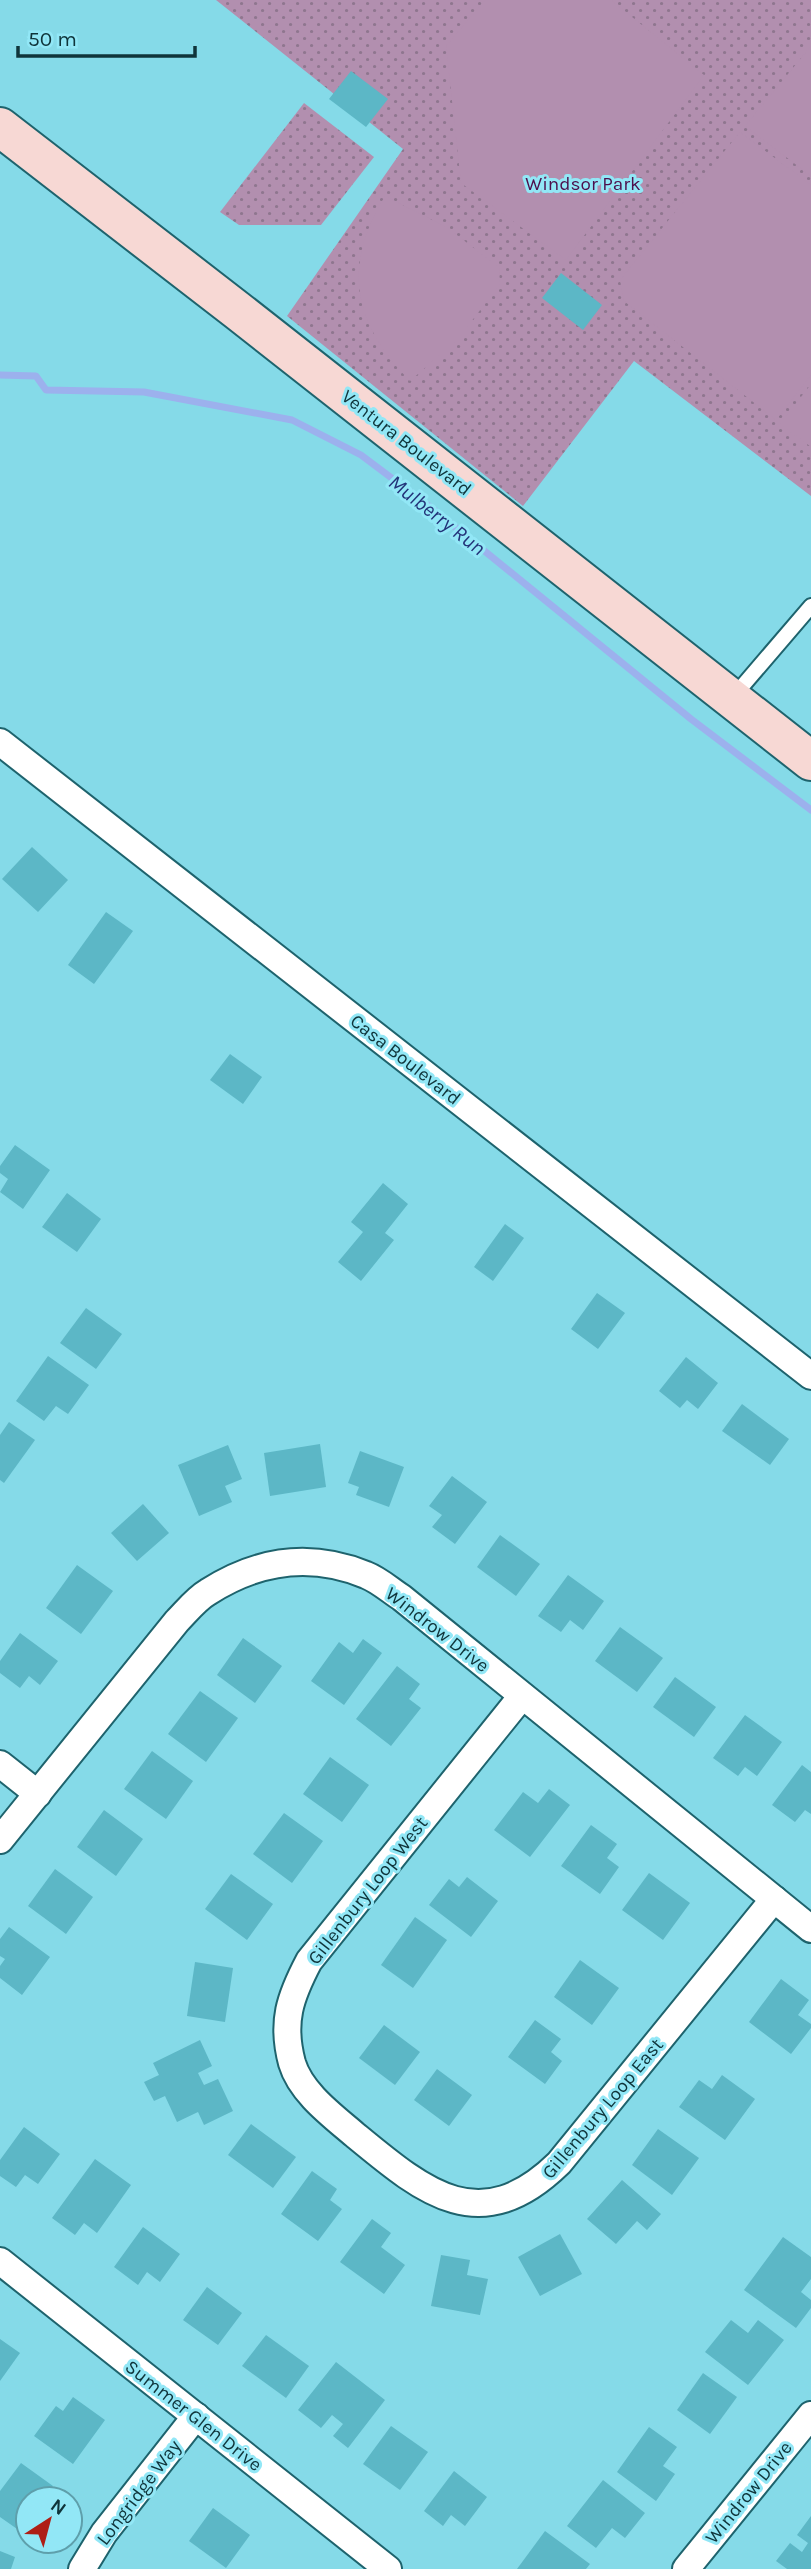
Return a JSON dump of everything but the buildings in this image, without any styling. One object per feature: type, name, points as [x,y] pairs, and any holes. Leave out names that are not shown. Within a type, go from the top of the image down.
[{"type":"street","name":"Ventura Boulevard","points":[[0,127],[811,761]]},
{"type":"street","name":"Casa Boulevard","points":[[0,742],[811,1376]]},
{"type":"street","name":"Windrow Drive","points":[[37,1794],[177,1621],[205,1593],[244,1573],[283,1561],[326,1564],[367,1575],[402,1598],[811,1929]]},
{"type":"street","name":"Gillenbury Loop West","points":[[351,2132],[326,2111],[307,2089],[293,2066],[287,2037],[287,2012],[296,1984],[309,1961],[522,1696]]},
{"type":"street","points":[[0,1764],[37,1794],[0,1840]]},
{"type":"street","name":"Gillenbury Loop East","points":[[351,2132],[409,2179],[433,2193],[459,2202],[484,2203],[514,2196],[540,2182],[559,2164],[774,1899]]},
{"type":"street","name":"Summer Glen Drive","points":[[0,2260],[388,2569]]},
{"type":"street","name":"Windrow Drive","points":[[686,2569],[811,2415]]},
{"type":"street","name":"Longridge Way","points":[[82,2569],[104,2533],[196,2416]]},
{"type":"lane","points":[[732,699],[811,606]]},
{"type":"green space","name":"Windsor Park","points":[[216,0],[811,0],[811,496],[634,361],[523,506],[287,316],[403,149]]},
{"type":"green space","points":[[485,0],[611,0],[704,75],[566,260],[461,183],[446,46]]},
{"type":"green space","points":[[811,46],[811,176],[745,126]]},
{"type":"green space","points":[[304,103],[374,157],[321,225],[239,225],[220,212]]},
{"type":"green space","points":[[740,132],[811,185],[811,375],[776,420],[624,301],[620,280]]},
{"type":"green space","points":[[385,196],[446,227],[499,267],[500,284],[458,339],[410,381],[376,338],[360,293],[359,270],[363,247],[371,222]]},
{"type":"green space","points":[[811,384],[811,447],[780,424]]},
{"type":"waterway","name":"Mulberry Run","points":[[0,375],[36,376],[46,390],[144,392],[292,420],[361,455],[433,509],[691,719],[811,810]]}]
